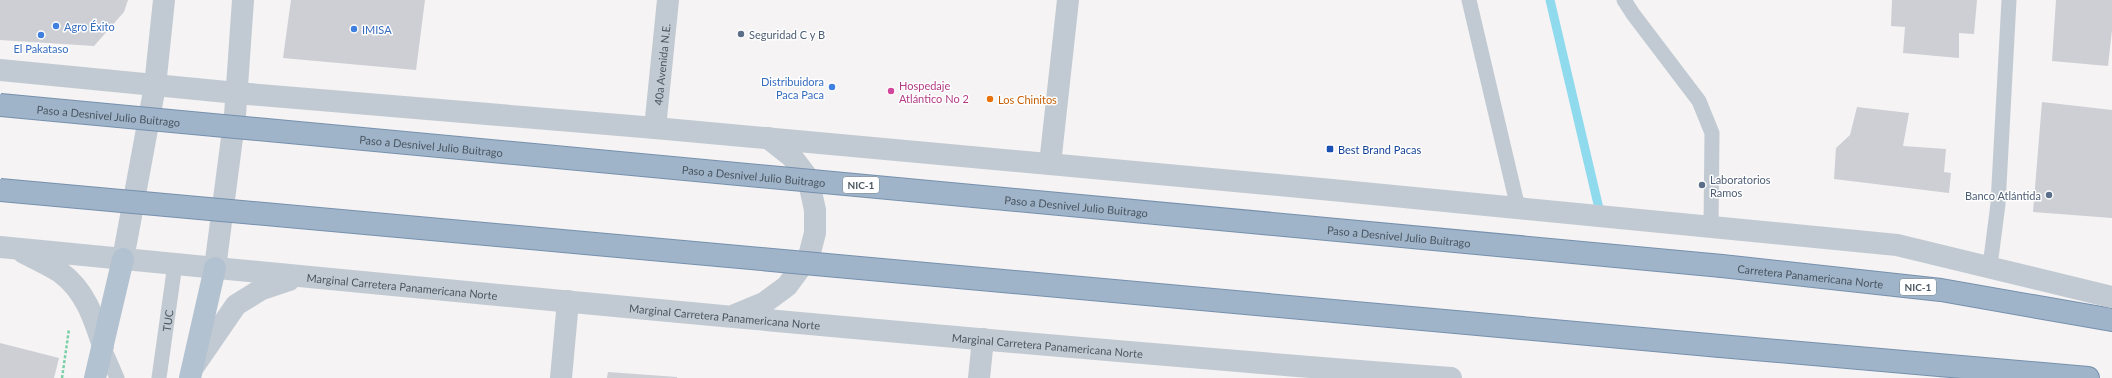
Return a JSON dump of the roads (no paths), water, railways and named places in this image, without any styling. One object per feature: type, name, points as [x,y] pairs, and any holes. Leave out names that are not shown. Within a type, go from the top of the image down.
[{"type":"highway","name":"Paso a Desnivel Julio Buitrago","points":[[0,105],[1722,266]]},
{"type":"highway","points":[[0,190],[2088,378]]},
{"type":"highway","name":"Carretera Panamericana Norte","points":[[1722,266],[1942,290],[2112,320]]},
{"type":"main road","points":[[95,378],[123,259]]},
{"type":"main road","points":[[192,372],[215,268]]},
{"type":"street","points":[[123,259],[155,86],[164,0]]},
{"type":"street","points":[[215,268],[237,93],[244,0]]},
{"type":"street","name":"40a Avenida N.E.","points":[[655,128],[668,0]]},
{"type":"street","points":[[1050,164],[1068,0]]},
{"type":"street","points":[[0,70],[155,86],[768,138],[1615,216],[1897,245],[1990,266],[2112,297]]},
{"type":"street","points":[[732,316],[764,302],[787,286],[809,256],[815,233],[815,210],[808,178],[792,157],[768,138]]},
{"type":"street","points":[[8,248],[60,272],[82,294],[94,317],[103,346]]},
{"type":"street","name":"Marginal Carretera Panamericana Norte","points":[[8,248],[298,277],[983,339],[1294,371],[1451,378]]},
{"type":"street","points":[[192,372],[236,305],[262,288],[298,277]]},
{"type":"street","points":[[561,378],[568,301]]},
{"type":"street","points":[[979,378],[983,339]]},
{"type":"lane","points":[[1469,0],[1518,208]]},
{"type":"lane","points":[[1624,0],[1699,101],[1712,134],[1711,226]]},
{"type":"lane","points":[[1990,266],[1998,204],[2009,0]]},
{"type":"lane","name":"TUC","points":[[159,378],[175,264]]},
{"type":"lane","points":[[103,346],[117,378]]},
{"type":"waterway","points":[[1550,0],[1601,217]]},
{"type":"place","name":"Agro Éxito","points":[[56,26]]},
{"type":"place","name":"IMISA","points":[[354,29]]},
{"type":"place","name":"Seguridad C y B","points":[[741,34]]},
{"type":"place","name":"El Pakataso","points":[[41,35]]},
{"type":"place","name":"Distribuidora Paca Paca","points":[[832,87]]},
{"type":"place","name":"Hospedaje Atlántico No 2","points":[[891,91]]},
{"type":"place","name":"Los Chinitos","points":[[990,99]]},
{"type":"place","name":"Best Brand Pacas","points":[[1330,149]]},
{"type":"place","name":"Laboratorios Ramos","points":[[1702,185]]},
{"type":"place","name":"Banco Atlántida","points":[[2049,195]]}]
